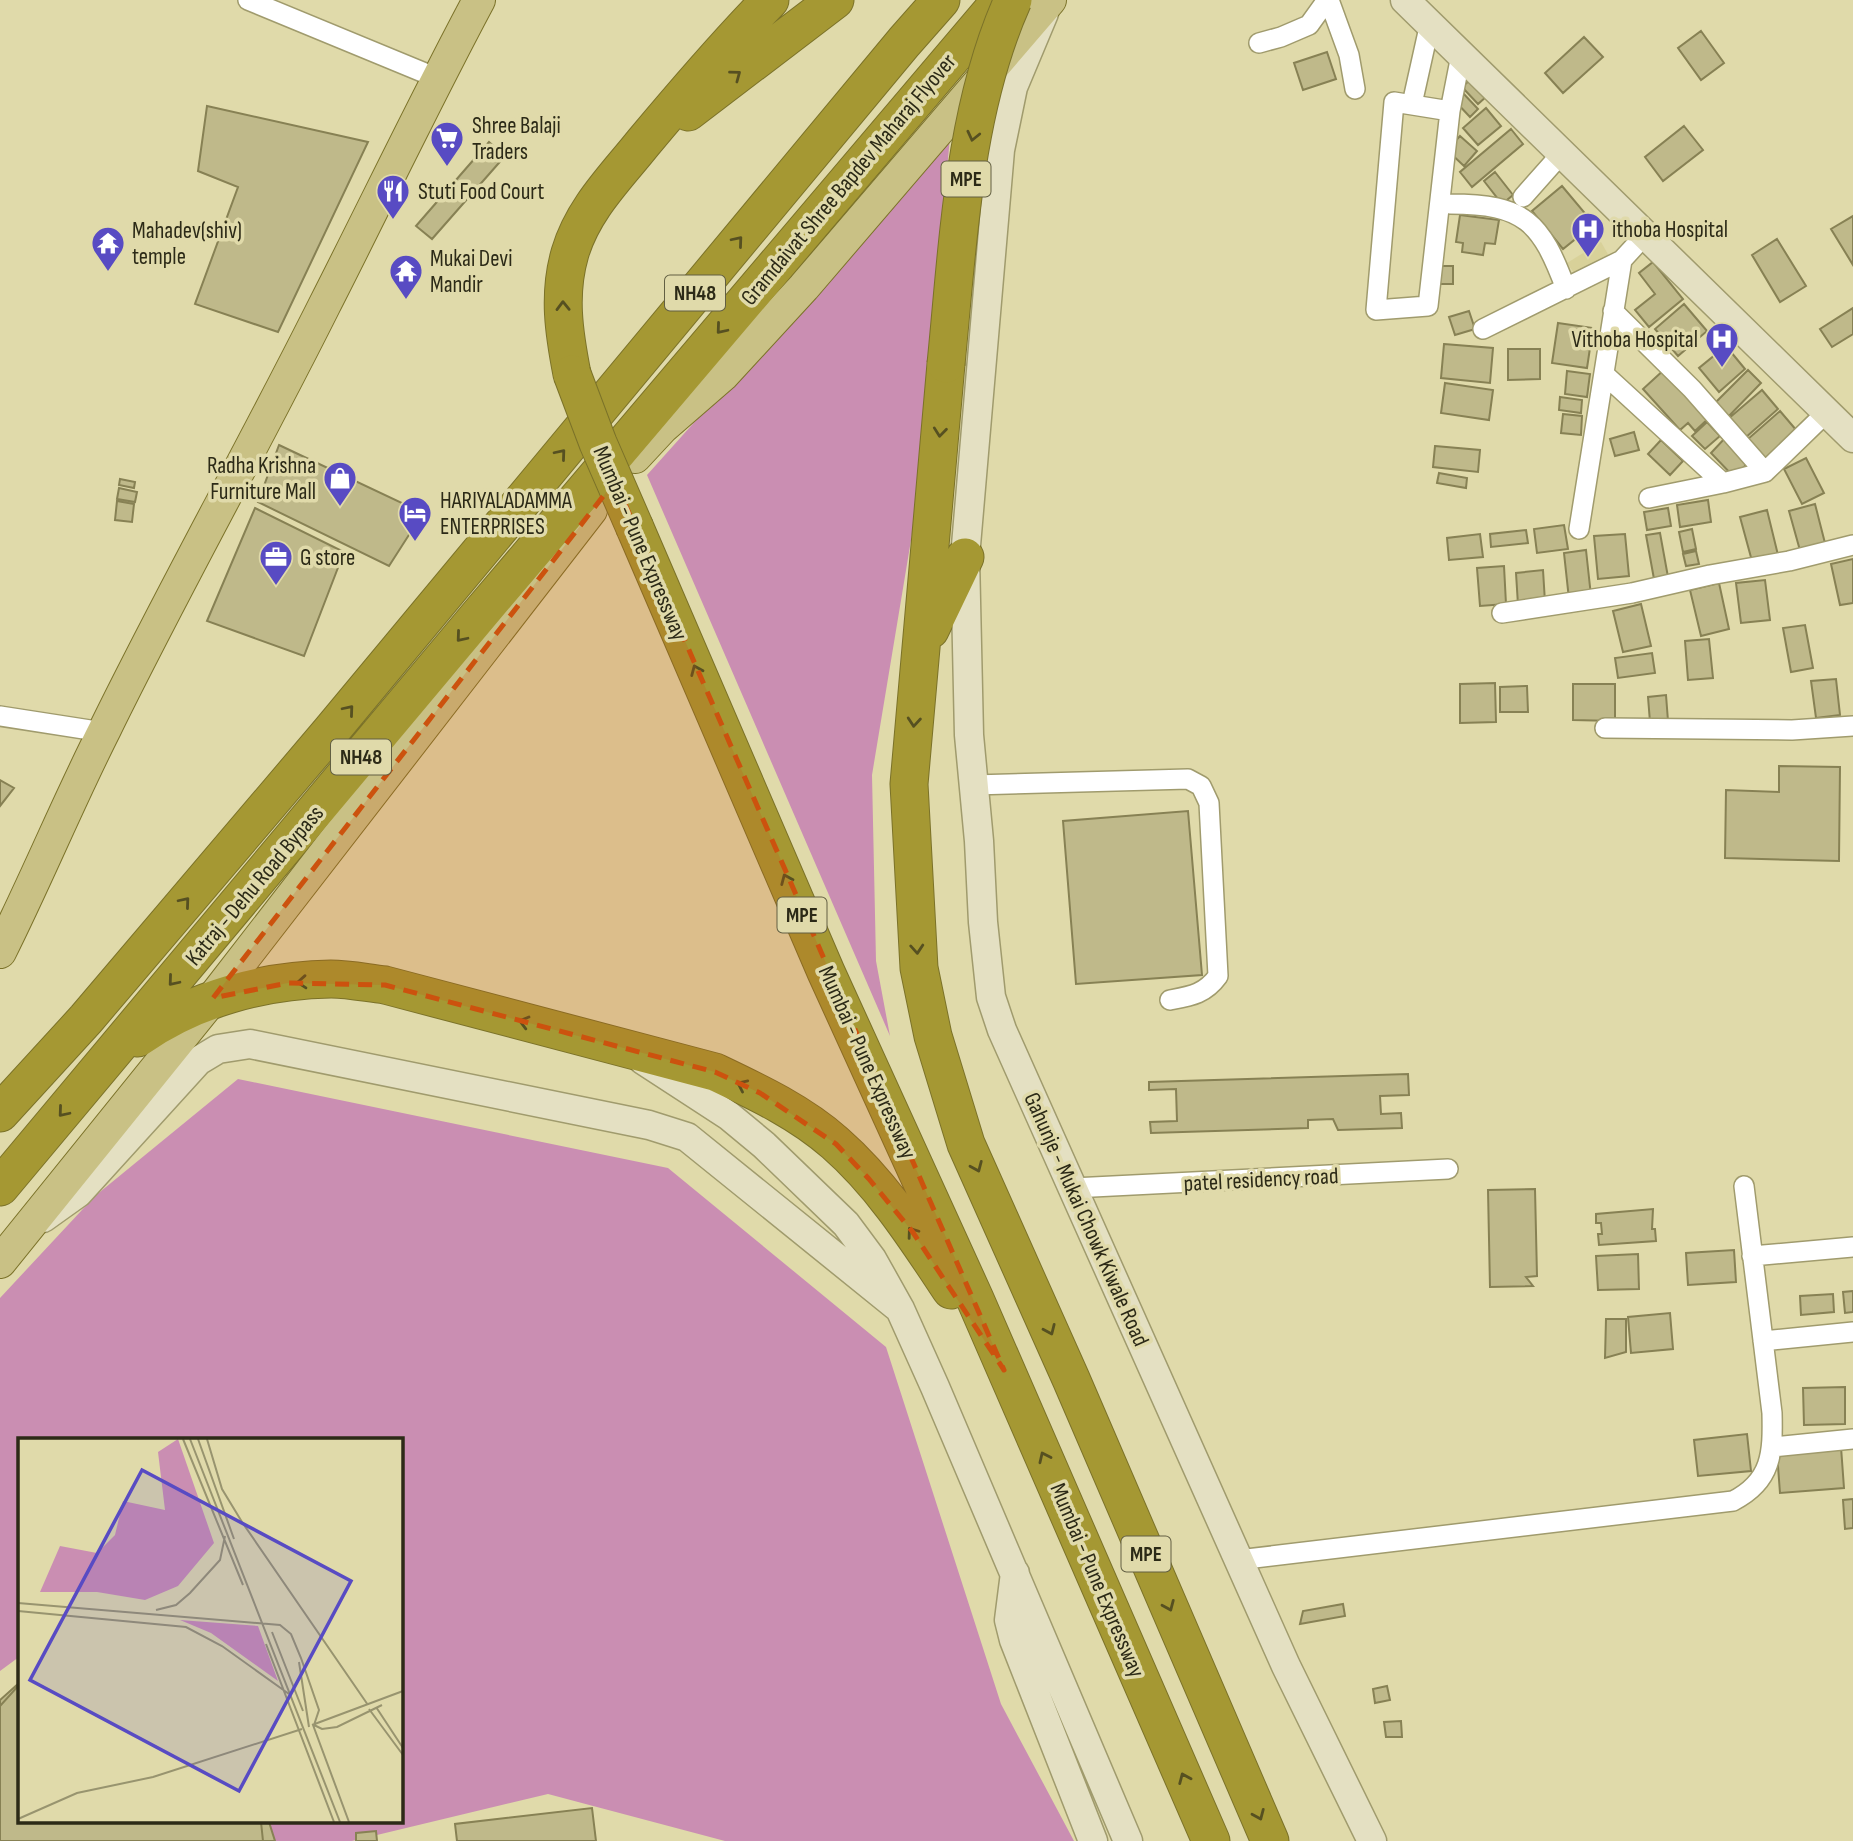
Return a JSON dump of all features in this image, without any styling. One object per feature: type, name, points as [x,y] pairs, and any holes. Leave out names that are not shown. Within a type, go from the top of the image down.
[{"type":"highway","points":[[626,165],[710,62],[769,0]]},
{"type":"highway","name":"MPE","points":[[626,165],[690,109],[835,0]]},
{"type":"highway","name":"Gramdaivat Shree Bapdev Maharaj Flyover","points":[[486,544],[904,42],[942,0]]},
{"type":"highway","name":"Gramdaivat Shree Bapdev Maharaj Flyover","points":[[622,459],[939,71],[1001,0]]},
{"type":"highway","name":"MPE","points":[[1013,0],[989,66],[971,146],[946,364],[909,784],[912,885],[919,968],[933,1036],[966,1144],[1071,1379],[1270,1841]]},
{"type":"highway","name":"Mumbai - Pune Expressway","points":[[626,165],[591,208],[570,253],[563,291],[563,310],[572,374],[598,443],[826,972],[969,1287],[1211,1841]]},
{"type":"highway","name":"Katraj - Dehu Road Bypass","points":[[0,1187],[622,459]]},
{"type":"highway","name":"Katraj - Dehu Road Bypass","points":[[0,1113],[121,978],[486,544]]},
{"type":"highway","points":[[919,654],[965,557]]},
{"type":"highway","points":[[107,1060],[164,1020],[213,998],[288,982],[333,979],[385,985],[715,1072],[771,1099],[836,1143],[912,1231],[1004,1370]]},
{"type":"main road","points":[[0,952],[33,887],[103,732],[478,0]]},
{"type":"main road","points":[[0,1262],[213,998],[564,543],[622,459],[723,374],[804,287],[1050,0]]},
{"type":"street","points":[[248,0],[437,78]]},
{"type":"street","name":"Gahunje - Mukai Chowk Kiwale Road","points":[[1050,0],[1013,87],[1000,150],[965,557],[969,735],[985,946],[996,1016],[1286,1666],[1372,1841]]},
{"type":"street","points":[[1259,43],[1309,25],[1328,0]]},
{"type":"street","points":[[1328,0],[1349,55],[1355,89]]},
{"type":"street","points":[[1405,0],[1853,438]]},
{"type":"street","points":[[1412,104],[1430,23]]},
{"type":"street","points":[[1450,111],[1394,102],[1376,310],[1429,306],[1450,111],[1461,55]]},
{"type":"street","points":[[1523,197],[1562,153]]},
{"type":"street","points":[[1450,204],[1492,206],[1510,211],[1525,220],[1540,235],[1554,258],[1566,289]]},
{"type":"street","points":[[1483,329],[1622,260],[1646,234]]},
{"type":"street","points":[[1580,529],[1622,260]]},
{"type":"street","points":[[1613,311],[1692,389],[1765,472]]},
{"type":"street","points":[[1604,374],[1723,483]]},
{"type":"street","points":[[1649,498],[1765,472],[1827,412]]},
{"type":"street","points":[[1502,614],[1632,593],[1710,575],[1790,561],[1853,545]]},
{"type":"street","points":[[0,716],[103,732]]},
{"type":"street","points":[[1605,728],[1792,730],[1853,726]]},
{"type":"street","points":[[973,785],[1188,779],[1201,786],[1209,803],[1218,976],[1210,988],[1198,995],[1170,1000]]},
{"type":"street","points":[[26,1230],[78,1193],[198,1061],[218,1049],[250,1044],[649,1125],[687,1137],[900,1310]]},
{"type":"street","points":[[624,1048],[729,1116],[764,1145],[846,1224],[872,1259],[900,1310],[1128,1841]]},
{"type":"street","name":"patel residency road","points":[[1073,1188],[1448,1169]]},
{"type":"street","points":[[1238,1560],[1733,1501],[1751,1492],[1763,1475],[1773,1447],[1772,1413],[1744,1186]]},
{"type":"street","points":[[1752,1256],[1853,1247]]},
{"type":"street","points":[[1763,1341],[1853,1332]]},
{"type":"street","points":[[1773,1447],[1853,1439]]},
{"type":"street","points":[[1015,1573],[1009,1620],[1014,1640],[1094,1841]]},
{"type":"highlighted area","points":[[615,481],[1004,1370],[912,1231],[869,1179],[836,1144],[760,1093],[715,1072],[385,985],[288,983],[213,998]]},
{"type":"shaded area","points":[[950,137],[915,516],[872,775],[876,961],[890,1036],[647,475]]},
{"type":"shaded area","name":"ithoba Hospital","points":[[1601,242],[1609,256],[1576,276],[1567,263]]},
{"type":"shaded area","points":[[238,1079],[668,1168],[886,1347],[1001,1704],[1074,1841],[725,1841],[548,1794],[352,1841],[275,1841],[270,1824],[402,1824],[402,1438],[18,1438],[18,1658],[0,1671],[0,1298],[95,1196]]},
{"type":"building","points":[[1701,31],[1724,63],[1701,80],[1678,48]]},
{"type":"building","points":[[1584,37],[1603,57],[1563,93],[1545,73]]},
{"type":"building","points":[[1327,52],[1336,79],[1303,90],[1294,63]]},
{"type":"building","points":[[1471,79],[1487,96],[1478,104],[1462,87]]},
{"type":"building","points":[[1462,92],[1478,109],[1470,117],[1454,100]]},
{"type":"building","points":[[207,106],[368,142],[278,332],[195,304],[238,187],[198,171]]},
{"type":"building","points":[[1486,108],[1501,126],[1478,145],[1463,128]]},
{"type":"building","points":[[1684,126],[1703,150],[1663,181],[1645,157]]},
{"type":"building","points":[[1511,129],[1523,144],[1472,187],[1460,172]]},
{"type":"building","points":[[1460,136],[1477,151],[1464,166],[1447,150]]},
{"type":"building","points":[[489,142],[505,156],[432,239],[416,226]]},
{"type":"building","points":[[1495,172],[1513,195],[1502,204],[1484,181]]},
{"type":"building","points":[[1562,186],[1594,224],[1563,249],[1532,211]]},
{"type":"building","points":[[1460,215],[1499,220],[1495,244],[1485,243],[1483,255],[1462,252],[1463,243],[1456,242]]},
{"type":"building","points":[[1853,216],[1853,265],[1831,229]]},
{"type":"building","points":[[1777,239],[1806,286],[1780,302],[1752,255]]},
{"type":"building","points":[[1653,262],[1683,299],[1649,327],[1635,310],[1655,294],[1639,273]]},
{"type":"building","points":[[1437,266],[1453,266],[1453,284],[1437,284]]},
{"type":"building","points":[[1684,304],[1707,331],[1678,356],[1655,329]]},
{"type":"building","points":[[1853,308],[1853,334],[1832,347],[1820,329]]},
{"type":"building","points":[[1469,311],[1475,329],[1455,335],[1449,317]]},
{"type":"building","points":[[1558,323],[1593,328],[1587,368],[1552,363]]},
{"type":"building","points":[[1444,344],[1493,348],[1490,383],[1441,378]]},
{"type":"building","name":"Vithoba Hospital","points":[[1726,346],[1745,369],[1719,392],[1699,368]]},
{"type":"building","points":[[1508,349],[1540,349],[1540,379],[1508,380]]},
{"type":"building","points":[[1666,368],[1710,417],[1695,431],[1688,423],[1680,430],[1643,389]]},
{"type":"building","points":[[1748,370],[1761,383],[1726,419],[1712,406]]},
{"type":"building","points":[[1567,371],[1590,374],[1587,397],[1565,394]]},
{"type":"building","points":[[1445,383],[1493,390],[1489,420],[1441,413]]},
{"type":"building","points":[[1762,390],[1778,409],[1745,438],[1728,419]]},
{"type":"building","points":[[1560,397],[1582,400],[1581,413],[1559,410]]},
{"type":"building","points":[[1780,411],[1797,431],[1766,459],[1748,439]]},
{"type":"building","points":[[1563,414],[1582,416],[1581,435],[1561,433]]},
{"type":"building","points":[[1707,422],[1720,436],[1705,449],[1692,436]]},
{"type":"building","points":[[1634,432],[1639,450],[1615,456],[1610,439]]},
{"type":"building","points":[[1726,437],[1750,461],[1734,477],[1711,453]]},
{"type":"building","points":[[1661,440],[1683,461],[1670,475],[1648,454]]},
{"type":"building","name":"Radha Krishna Furniture Mall","points":[[279,445],[423,513],[389,566],[258,502]]},
{"type":"building","points":[[1435,446],[1480,450],[1478,472],[1433,467]]},
{"type":"building","points":[[1806,458],[1824,493],[1802,504],[1784,469]]},
{"type":"building","points":[[1439,473],[1467,478],[1466,488],[1437,483]]},
{"type":"building","points":[[120,479],[135,482],[134,488],[119,485]]},
{"type":"building","points":[[119,488],[137,492],[135,502],[117,499]]},
{"type":"building","points":[[1708,500],[1711,522],[1680,527],[1677,505]]},
{"type":"building","points":[[117,501],[134,504],[132,522],[115,520]]},
{"type":"building","points":[[1815,504],[1826,547],[1801,554],[1789,511]]},
{"type":"building","name":"G store","points":[[255,508],[344,552],[304,656],[207,621]]},
{"type":"building","points":[[1668,508],[1671,526],[1647,530],[1644,512]]},
{"type":"building","points":[[1767,510],[1778,555],[1752,561],[1740,517]]},
{"type":"building","points":[[1564,525],[1568,549],[1537,553],[1534,529]]},
{"type":"building","points":[[1692,529],[1696,549],[1683,552],[1679,532]]},
{"type":"building","points":[[1526,530],[1528,543],[1491,547],[1490,534]]},
{"type":"building","points":[[1660,533],[1668,577],[1654,579],[1646,535]]},
{"type":"building","points":[[1480,534],[1483,557],[1449,560],[1447,538]]},
{"type":"building","points":[[1625,534],[1629,576],[1598,579],[1594,536]]},
{"type":"building","points":[[1586,550],[1591,596],[1569,599],[1564,553]]},
{"type":"building","points":[[1696,551],[1699,564],[1686,566],[1683,554]]},
{"type":"building","points":[[1853,559],[1853,603],[1840,605],[1831,564]]},
{"type":"building","points":[[1504,566],[1506,604],[1480,606],[1477,568]]},
{"type":"building","points":[[1543,570],[1545,602],[1518,605],[1516,573]]},
{"type":"building","points":[[1765,580],[1770,620],[1741,623],[1736,583]]},
{"type":"building","points":[[1719,583],[1729,629],[1701,636],[1690,590]]},
{"type":"building","points":[[1641,604],[1651,646],[1623,652],[1613,611]]},
{"type":"building","points":[[1805,625],[1813,668],[1791,672],[1783,628]]},
{"type":"building","points":[[1709,639],[1713,678],[1688,680],[1685,641]]},
{"type":"building","points":[[1652,653],[1655,673],[1618,678],[1615,658]]},
{"type":"building","points":[[1836,679],[1840,715],[1816,718],[1811,681]]},
{"type":"building","points":[[1495,683],[1496,722],[1460,723],[1460,684]]},
{"type":"building","points":[[1573,684],[1615,684],[1615,721],[1573,720]]},
{"type":"building","points":[[1527,686],[1528,712],[1500,712],[1500,687]]},
{"type":"building","points":[[1666,695],[1668,721],[1650,722],[1648,697]]},
{"type":"building","points":[[1779,766],[1840,767],[1839,861],[1725,858],[1726,790],[1779,792]]},
{"type":"building","points":[[0,780],[14,788],[0,806]]},
{"type":"building","points":[[1188,811],[1202,975],[1076,984],[1063,821]]},
{"type":"building","points":[[1408,1074],[1409,1095],[1380,1096],[1381,1114],[1401,1113],[1402,1128],[1338,1130],[1333,1119],[1308,1120],[1308,1128],[1151,1133],[1150,1122],[1177,1121],[1176,1089],[1149,1090],[1149,1082]]},
{"type":"building","points":[[1535,1189],[1537,1276],[1526,1277],[1533,1286],[1490,1287],[1488,1190]]},
{"type":"building","points":[[1653,1209],[1652,1229],[1655,1229],[1656,1241],[1599,1245],[1601,1223],[1596,1223],[1596,1214]]},
{"type":"building","points":[[1734,1250],[1736,1282],[1688,1285],[1686,1253]]},
{"type":"building","points":[[1638,1254],[1639,1289],[1598,1290],[1596,1256]]},
{"type":"building","points":[[1853,1291],[1853,1312],[1845,1313],[1843,1292]]},
{"type":"building","points":[[1833,1294],[1834,1312],[1801,1315],[1800,1296]]},
{"type":"building","points":[[1670,1313],[1673,1349],[1631,1353],[1628,1317]]},
{"type":"building","points":[[1606,1319],[1626,1319],[1626,1352],[1605,1358]]},
{"type":"building","points":[[1845,1387],[1845,1424],[1804,1425],[1803,1388]]},
{"type":"building","points":[[1747,1434],[1751,1471],[1698,1476],[1694,1440]]},
{"type":"building","points":[[1841,1447],[1844,1488],[1780,1493],[1777,1453]]},
{"type":"building","points":[[1853,1499],[1853,1528],[1845,1529],[1843,1500]]},
{"type":"building","points":[[1343,1604],[1345,1616],[1300,1624],[1303,1611]]},
{"type":"building","points":[[18,1684],[18,1824],[270,1824],[275,1841],[0,1841],[0,1700]]},
{"type":"building","points":[[18,1686],[18,1824],[261,1824],[263,1841],[0,1841],[0,1706]]},
{"type":"building","points":[[1387,1686],[1390,1700],[1375,1703],[1373,1689]]},
{"type":"building","points":[[1401,1721],[1402,1737],[1386,1737],[1384,1722]]},
{"type":"building","points":[[592,1808],[596,1841],[457,1841],[455,1824]]},
{"type":"building","points":[[376,1831],[377,1841],[356,1841],[356,1833]]},
{"type":"place","name":"Shree Balaji Traders","points":[[447,168]]},
{"type":"place","name":"Stuti Food Court","points":[[393,221]]},
{"type":"place","name":"ithoba Hospital","points":[[1588,259]]},
{"type":"place","name":"Mahadev(shiv) temple","points":[[108,273]]},
{"type":"place","name":"Mukai Devi Mandir","points":[[406,301]]},
{"type":"place","name":"Vithoba Hospital","points":[[1722,369]]},
{"type":"place","name":"Radha Krishna Furniture Mall","points":[[340,508]]},
{"type":"place","name":"HARIYALADAMMA ENTERPRISES","points":[[415,543]]},
{"type":"place","name":"G store","points":[[276,587]]}]
